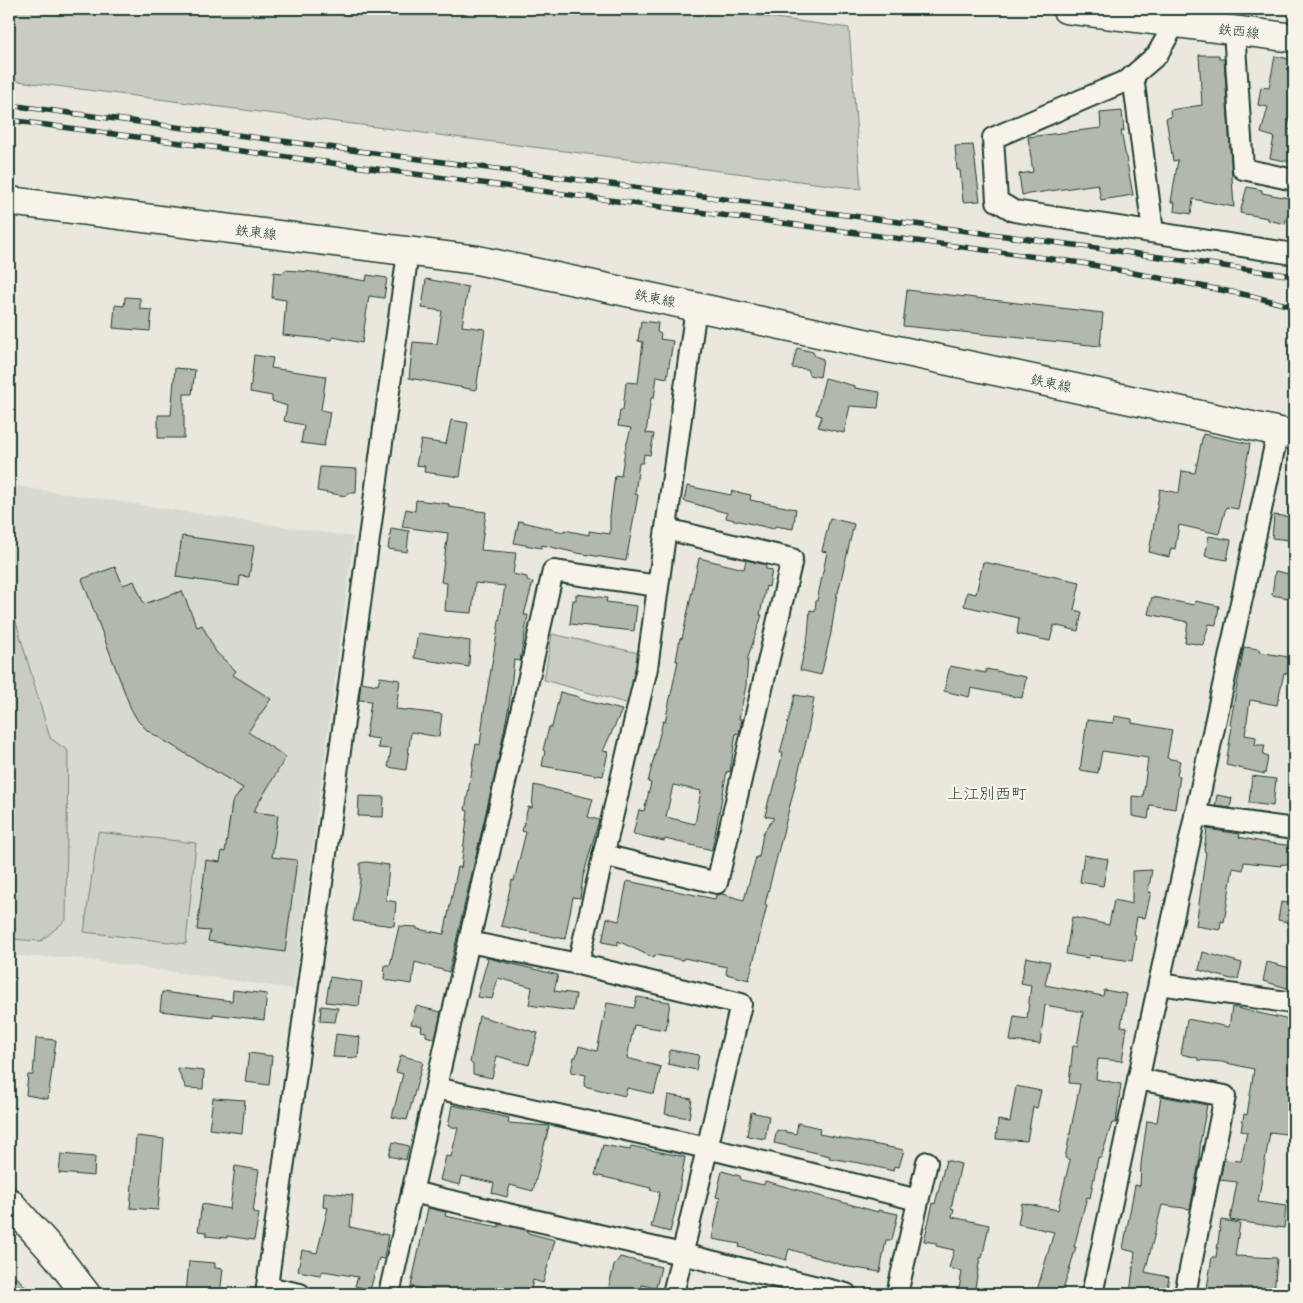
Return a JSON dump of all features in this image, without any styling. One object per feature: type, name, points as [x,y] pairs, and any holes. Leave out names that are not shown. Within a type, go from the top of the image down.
[{"type":"street","name":"鉄西線","points":[[1066,9],[1146,14],[1175,23],[1294,38]]},
{"type":"street","points":[[1175,23],[1157,55],[1128,80],[993,138],[996,201],[1014,211],[1294,254]]},
{"type":"street","points":[[1234,30],[1243,169],[1294,180]]},
{"type":"street","points":[[1133,76],[1153,232]]},
{"type":"street","name":"鉄東線","points":[[9,201],[477,260],[1286,433]]},
{"type":"street","points":[[300,1294],[266,1290],[408,252]]},
{"type":"street","points":[[578,964],[647,668],[696,307]]},
{"type":"street","points":[[1092,1294],[1195,815],[1286,433]]},
{"type":"street","points":[[603,855],[717,883],[792,559],[666,529]]},
{"type":"street","points":[[390,1294],[552,571],[658,586]]},
{"type":"street","points":[[1195,815],[1294,829]]},
{"type":"street","points":[[469,942],[578,964],[740,1004],[673,1294]]},
{"type":"street","points":[[1159,984],[1294,1003]]},
{"type":"street","points":[[1138,1079],[1225,1096],[1185,1294]]},
{"type":"street","points":[[436,1088],[707,1148],[918,1200]]},
{"type":"street","points":[[897,1294],[927,1162]]},
{"type":"street","points":[[412,1192],[846,1294]]},
{"type":"street","points":[[9,1202],[86,1294]]},
{"type":"shaded area","points":[[9,9],[709,9],[849,28],[861,189],[9,80]]},
{"type":"shaded area","points":[[9,485],[354,537],[294,989],[74,958],[9,956]]},
{"type":"shaded area","points":[[9,598],[50,738],[68,751],[66,920],[41,941],[9,939]]},
{"type":"shaded area","points":[[552,634],[639,653],[629,704],[544,680]]},
{"type":"shaded area","points":[[98,832],[196,843],[186,944],[84,932]]},
{"type":"building","points":[[1199,55],[1219,55],[1219,59],[1224,59],[1234,207],[1193,199],[1191,214],[1174,211],[1175,202],[1171,202],[1178,160],[1173,161],[1166,118],[1171,117],[1170,110],[1202,105]]},
{"type":"building","points":[[1275,56],[1294,60],[1294,96],[1288,129],[1294,130],[1290,162],[1270,158],[1274,137],[1261,133],[1268,107],[1258,105],[1261,87],[1269,88]]},
{"type":"building","points":[[1122,111],[1124,131],[1121,131],[1133,195],[1101,200],[1098,184],[1022,195],[1019,174],[1033,172],[1028,137],[1101,128],[1100,113]]},
{"type":"building","points":[[973,145],[980,201],[963,202],[960,170],[957,170],[955,146]]},
{"type":"building","points":[[1247,187],[1262,190],[1262,193],[1294,199],[1291,217],[1287,216],[1285,224],[1268,220],[1268,218],[1240,213]]},
{"type":"building","points":[[285,270],[312,272],[366,281],[367,275],[387,278],[384,298],[369,296],[362,343],[333,337],[332,340],[283,335],[286,300],[272,298],[274,272],[283,273]]},
{"type":"building","points":[[426,279],[468,287],[462,326],[485,329],[476,390],[409,378],[413,342],[437,344],[442,311],[422,308]]},
{"type":"building","points":[[907,290],[1103,313],[1100,346],[903,326]]},
{"type":"building","points":[[125,297],[140,298],[140,309],[152,310],[150,331],[113,328],[115,305],[124,306]]},
{"type":"building","points":[[641,321],[658,323],[657,332],[661,334],[660,339],[673,341],[667,378],[657,376],[654,398],[651,398],[646,433],[654,434],[650,455],[644,454],[643,463],[639,463],[635,494],[638,495],[626,561],[542,545],[541,548],[514,543],[519,521],[563,532],[564,530],[589,535],[589,531],[610,534],[610,516],[615,475],[621,476],[631,428],[618,426],[620,410],[623,410],[626,382],[638,383],[643,342],[638,341]]},
{"type":"building","points":[[797,348],[813,352],[815,356],[823,359],[820,377],[809,375],[807,369],[792,368]]},
{"type":"building","points":[[254,355],[273,358],[271,368],[326,376],[321,410],[330,412],[324,446],[301,443],[304,425],[284,421],[287,406],[272,401],[272,396],[250,392]]},
{"type":"building","points":[[175,368],[195,370],[192,394],[184,394],[184,438],[158,438],[158,415],[171,415]]},
{"type":"building","points":[[825,378],[855,386],[855,388],[880,392],[878,408],[850,406],[844,433],[818,427],[822,416],[816,414]]},
{"type":"building","points":[[451,420],[468,423],[460,477],[424,472],[425,466],[416,465],[421,440],[446,444]]},
{"type":"building","points":[[1203,434],[1250,444],[1238,509],[1226,507],[1219,534],[1179,525],[1175,549],[1171,548],[1169,557],[1149,552],[1160,489],[1179,493],[1182,471],[1195,473]]},
{"type":"building","points":[[320,467],[357,469],[356,493],[348,493],[346,496],[317,491]]},
{"type":"building","points":[[687,486],[731,495],[732,491],[751,495],[750,500],[796,509],[793,529],[775,526],[774,529],[726,518],[727,513],[684,501]]},
{"type":"building","points":[[416,500],[449,504],[449,507],[486,512],[481,550],[516,553],[513,574],[527,577],[527,581],[533,582],[524,615],[528,615],[520,661],[514,660],[509,705],[500,752],[449,972],[415,962],[412,984],[384,980],[385,965],[390,965],[399,926],[417,927],[417,929],[444,934],[458,867],[461,868],[468,811],[465,810],[472,764],[476,744],[480,745],[505,586],[475,583],[472,613],[445,611],[447,583],[441,582],[448,533],[402,527],[406,509],[415,511]]},
{"type":"building","points":[[1274,515],[1292,517],[1289,540],[1272,538]]},
{"type":"building","points":[[830,518],[854,524],[837,593],[831,633],[821,675],[800,670],[808,635],[810,610],[815,611],[827,552],[822,551]]},
{"type":"building","points":[[391,528],[409,531],[407,552],[388,549]]},
{"type":"building","points":[[182,536],[254,546],[249,577],[240,576],[239,586],[176,577]]},
{"type":"building","points":[[1209,536],[1231,540],[1227,560],[1205,556]]},
{"type":"building","points":[[699,558],[744,569],[746,560],[766,565],[766,569],[772,570],[769,587],[766,586],[760,615],[762,615],[748,657],[746,686],[739,719],[742,719],[739,734],[736,733],[730,772],[727,771],[712,850],[633,834],[639,810],[644,811],[651,783],[648,782],[663,721],[665,722],[678,661],[676,661],[680,638],[682,639]],"holes":[[[673,785],[701,791],[695,824],[666,817]]]},
{"type":"building","points":[[983,562],[1080,582],[1074,610],[1082,612],[1078,631],[1054,625],[1050,641],[1017,634],[1019,618],[964,606],[967,592],[976,594]]},
{"type":"building","points":[[115,567],[123,585],[134,581],[144,604],[182,591],[197,627],[202,625],[216,652],[236,671],[233,675],[271,699],[248,732],[286,757],[253,812],[278,815],[272,857],[297,860],[285,952],[208,941],[210,931],[197,930],[206,860],[220,862],[222,851],[225,852],[232,803],[243,788],[148,731],[138,721],[131,709],[82,579]]},
{"type":"building","points":[[1275,571],[1294,575],[1294,599],[1272,595]]},
{"type":"building","points":[[576,594],[607,598],[606,602],[637,606],[634,631],[570,624],[573,600],[576,600]]},
{"type":"building","points":[[1152,597],[1194,605],[1195,601],[1219,606],[1216,625],[1209,624],[1203,645],[1185,642],[1188,622],[1148,614]]},
{"type":"building","points":[[418,633],[470,641],[469,667],[414,658]]},
{"type":"building","points":[[1244,647],[1259,649],[1259,652],[1294,658],[1292,675],[1284,673],[1277,705],[1250,700],[1245,735],[1256,737],[1255,745],[1265,745],[1263,755],[1268,757],[1265,774],[1226,765],[1232,726],[1230,725]]},
{"type":"building","points":[[950,666],[986,673],[986,669],[1026,677],[1022,698],[971,688],[969,697],[944,691]]},
{"type":"building","points":[[380,677],[400,680],[396,709],[442,714],[439,737],[411,732],[406,770],[388,767],[391,749],[378,748],[379,739],[366,737],[371,701],[359,700],[361,682],[378,685]]},
{"type":"building","points":[[560,692],[622,710],[603,751],[608,752],[603,776],[542,766],[545,751],[543,750],[549,727],[552,727]]},
{"type":"building","points":[[795,695],[814,698],[807,738],[765,904],[767,905],[749,980],[726,974],[727,967],[684,958],[683,960],[655,955],[654,958],[618,941],[618,945],[602,942],[607,918],[619,921],[627,881],[715,899],[716,895],[722,894],[744,900],[756,857],[759,857],[763,833],[774,818],[765,816],[783,753],[780,753]]},
{"type":"building","points":[[1114,716],[1132,719],[1132,723],[1172,730],[1167,758],[1180,761],[1177,775],[1180,776],[1175,809],[1150,805],[1148,819],[1132,816],[1132,796],[1143,797],[1148,758],[1102,751],[1098,773],[1080,770],[1087,720],[1113,723]]},
{"type":"building","points":[[1252,776],[1276,779],[1273,806],[1249,803]]},
{"type":"building","points":[[534,785],[593,799],[588,817],[599,820],[583,877],[580,898],[573,897],[565,939],[501,926],[526,832],[522,831],[528,807],[532,808]]},
{"type":"building","points":[[1217,795],[1232,798],[1230,808],[1215,806]]},
{"type":"building","points":[[359,796],[384,797],[383,817],[358,816]]},
{"type":"building","points":[[1207,829],[1240,834],[1239,837],[1262,842],[1294,846],[1294,866],[1244,862],[1243,870],[1233,868],[1224,922],[1221,921],[1220,930],[1196,926],[1206,852],[1204,851]]},
{"type":"building","points":[[1084,855],[1108,859],[1103,886],[1080,882]]},
{"type":"building","points":[[360,863],[389,865],[386,900],[396,902],[394,926],[353,921],[360,880]]},
{"type":"building","points":[[1152,870],[1148,892],[1151,892],[1145,918],[1137,917],[1132,961],[1089,955],[1088,958],[1066,954],[1072,917],[1109,925],[1114,900],[1132,904],[1132,871]]},
{"type":"building","points":[[1281,902],[1294,904],[1294,923],[1278,920]]},
{"type":"building","points":[[1203,952],[1242,963],[1238,979],[1231,979],[1199,970]]},
{"type":"building","points":[[1026,957],[1050,962],[1045,985],[1103,996],[1104,990],[1127,994],[1121,1026],[1127,1027],[1122,1061],[1098,1059],[1096,1079],[1121,1084],[1116,1123],[1112,1123],[1101,1158],[1098,1157],[1090,1198],[1087,1197],[1074,1247],[1076,1247],[1062,1294],[1036,1294],[1054,1232],[1018,1224],[1022,1203],[1058,1210],[1070,1160],[1065,1158],[1080,1084],[1069,1083],[1073,1046],[1077,1046],[1083,1012],[1045,1005],[1040,1044],[1010,1041],[1014,1016],[1027,1018],[1031,985],[1021,983]]},
{"type":"building","points":[[488,958],[558,975],[554,991],[576,994],[573,1011],[529,1005],[532,987],[498,978],[492,999],[477,997]]},
{"type":"building","points":[[1267,962],[1294,969],[1294,990],[1263,981]]},
{"type":"building","points":[[330,977],[362,982],[359,1006],[326,1002]]},
{"type":"building","points":[[233,990],[267,994],[264,1020],[213,1014],[213,1017],[160,1011],[162,992],[232,1001]]},
{"type":"building","points":[[637,997],[670,1002],[666,1030],[634,1025],[627,1058],[661,1067],[654,1094],[627,1088],[625,1096],[584,1086],[586,1075],[571,1072],[574,1057],[576,1057],[579,1046],[597,1051],[607,1003],[634,1008]]},
{"type":"building","points":[[321,1006],[338,1008],[335,1022],[320,1021]]},
{"type":"building","points":[[416,1006],[441,1012],[435,1039],[426,1036],[426,1032],[421,1031],[422,1026],[411,1024]]},
{"type":"building","points":[[1232,1007],[1294,1021],[1294,1135],[1270,1132],[1258,1202],[1286,1206],[1284,1228],[1230,1220],[1237,1182],[1220,1180],[1224,1160],[1241,1161],[1247,1132],[1241,1131],[1244,1114],[1247,1115],[1254,1069],[1222,1062],[1198,1060],[1198,1058],[1181,1054],[1187,1019],[1229,1027]]},
{"type":"building","points":[[479,1016],[538,1033],[529,1065],[497,1056],[492,1078],[473,1074],[473,1065],[470,1062]]},
{"type":"building","points":[[336,1034],[360,1037],[358,1058],[333,1057]]},
{"type":"building","points":[[36,1038],[56,1040],[48,1099],[26,1095],[28,1075],[33,1075]]},
{"type":"building","points":[[670,1050],[699,1055],[696,1070],[668,1064]]},
{"type":"building","points":[[249,1053],[272,1056],[269,1085],[245,1082]]},
{"type":"building","points":[[401,1055],[423,1062],[407,1120],[392,1117],[403,1074],[396,1072]]},
{"type":"building","points":[[177,1068],[204,1071],[203,1089],[186,1088]]},
{"type":"building","points":[[1016,1086],[1041,1091],[1037,1108],[1033,1107],[1027,1141],[996,1139],[998,1120],[1010,1122]]},
{"type":"building","points":[[668,1095],[692,1099],[689,1118],[665,1114]]},
{"type":"building","points":[[1161,1096],[1207,1105],[1201,1138],[1200,1158],[1190,1209],[1162,1205],[1145,1272],[1169,1277],[1166,1294],[1130,1294],[1135,1252],[1123,1249],[1135,1185],[1140,1186],[1147,1121],[1157,1122]]},
{"type":"building","points":[[213,1098],[245,1100],[242,1133],[209,1129]]},
{"type":"building","points":[[452,1105],[509,1118],[508,1123],[549,1126],[533,1191],[510,1185],[507,1197],[492,1193],[494,1183],[462,1176],[460,1185],[440,1180],[446,1156],[451,1157],[458,1128],[448,1126]]},
{"type":"building","points":[[751,1112],[769,1116],[765,1139],[747,1136]]},
{"type":"building","points":[[798,1123],[820,1128],[819,1134],[904,1150],[899,1167],[894,1166],[893,1171],[829,1158],[830,1156],[774,1143],[777,1130],[796,1134]]},
{"type":"building","points":[[136,1136],[164,1139],[158,1210],[130,1208]]},
{"type":"building","points":[[393,1142],[409,1146],[406,1160],[389,1156]]},
{"type":"building","points":[[603,1145],[630,1150],[631,1146],[685,1157],[670,1232],[651,1227],[660,1192],[650,1190],[651,1188],[595,1175]]},
{"type":"building","points":[[61,1154],[95,1157],[94,1176],[59,1173]]},
{"type":"building","points":[[946,1160],[961,1164],[951,1208],[954,1209],[952,1217],[989,1225],[982,1258],[980,1258],[974,1294],[958,1294],[962,1272],[949,1268],[954,1250],[936,1246],[936,1243],[924,1241]]},
{"type":"building","points":[[235,1166],[259,1170],[253,1212],[259,1214],[254,1240],[227,1236],[227,1238],[206,1236],[206,1232],[198,1231],[202,1204],[230,1209]]},
{"type":"building","points":[[722,1171],[740,1176],[741,1180],[764,1185],[765,1181],[878,1212],[878,1210],[898,1214],[892,1240],[886,1240],[880,1272],[849,1267],[789,1249],[786,1260],[739,1247],[740,1244],[712,1239],[720,1198],[716,1197]]},
{"type":"building","points":[[324,1192],[353,1195],[350,1227],[388,1235],[384,1259],[379,1258],[370,1290],[355,1286],[358,1277],[323,1271],[320,1275],[298,1271],[302,1250],[317,1253],[328,1208],[323,1207]]},
{"type":"building","points":[[428,1208],[446,1212],[445,1216],[499,1227],[499,1224],[526,1230],[528,1233],[555,1240],[543,1283],[533,1280],[530,1294],[435,1294],[435,1292],[411,1286]]},
{"type":"building","points":[[1221,1220],[1240,1223],[1235,1256],[1277,1258],[1274,1294],[1239,1292],[1239,1294],[1206,1294],[1212,1257],[1216,1257]]},
{"type":"building","points":[[620,1257],[661,1267],[656,1288],[642,1285],[640,1294],[612,1293],[609,1286],[614,1266]]},
{"type":"building","points":[[189,1261],[215,1263],[215,1268],[223,1269],[220,1294],[186,1294]]},
{"type":"building","points":[[17,1277],[31,1294],[9,1294],[9,1284]]},
{"type":"railway","points":[[9,105],[1082,246],[1294,276]]},
{"type":"railway","points":[[9,120],[1082,263],[1252,296],[1294,307]]},
{"type":"district","name":"上江別西町","points":[[987,793]]}]
